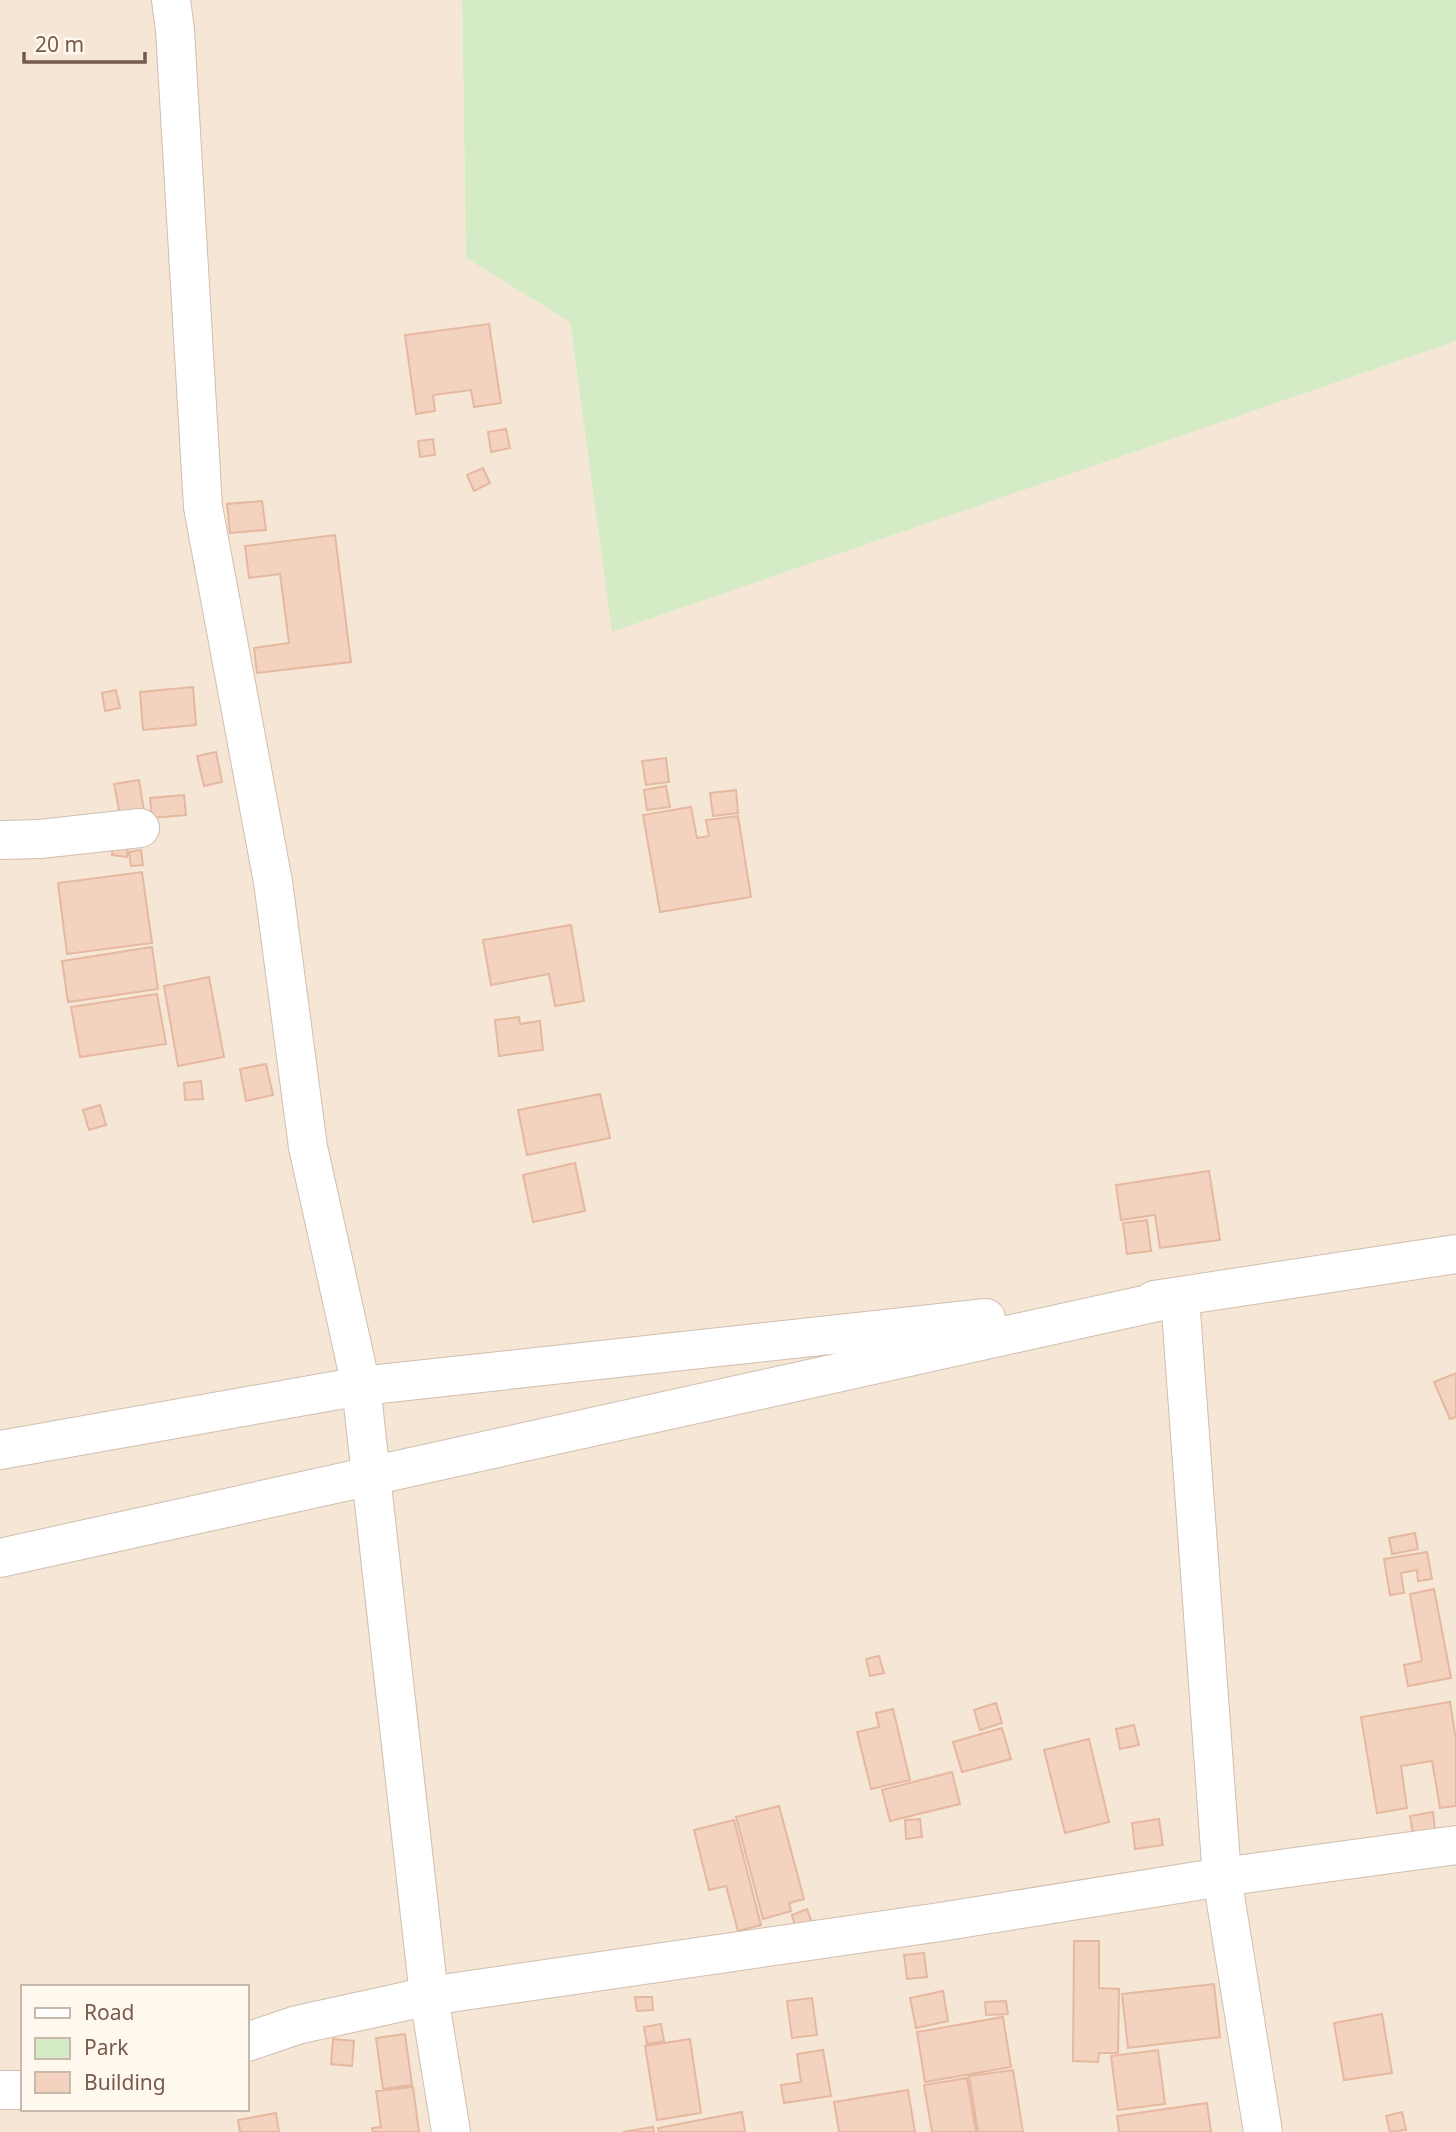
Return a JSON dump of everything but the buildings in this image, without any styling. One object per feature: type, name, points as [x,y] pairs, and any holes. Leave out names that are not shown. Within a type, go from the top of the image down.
[{"type":"street","points":[[171,0],[177,57],[203,507],[272,882],[308,1147],[361,1386],[429,1996],[451,2132]]},
{"type":"street","points":[[0,840],[40,839],[140,828]]},
{"type":"street","points":[[0,1450],[361,1386],[1180,1297],[1456,1254]]},
{"type":"street","points":[[0,1559],[1180,1297]]},
{"type":"street","points":[[1180,1297],[1222,1877],[1263,2132]]},
{"type":"street","points":[[248,2042],[297,2025],[429,1996],[926,1924],[1222,1877],[1456,1845]]},
{"type":"street","points":[[0,2091],[21,2090]]},
{"type":"shaded area","points":[[0,0],[462,0],[466,258],[570,322],[612,632],[1456,341],[1456,2132],[0,2132]]},
{"type":"green space","points":[[462,0],[1456,0],[1456,341],[612,632],[570,322],[466,258]]}]
